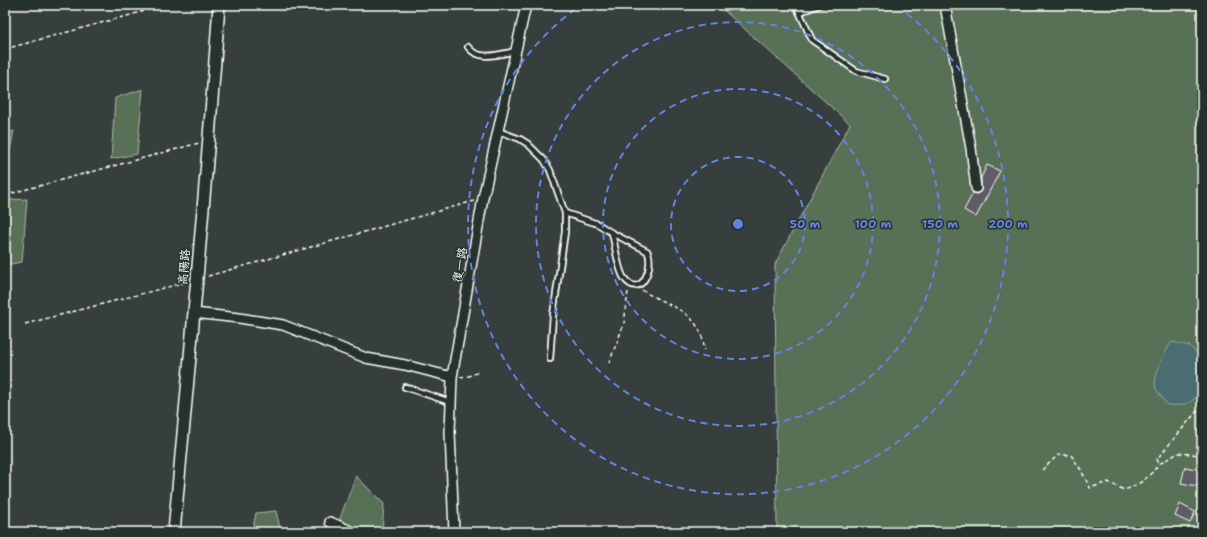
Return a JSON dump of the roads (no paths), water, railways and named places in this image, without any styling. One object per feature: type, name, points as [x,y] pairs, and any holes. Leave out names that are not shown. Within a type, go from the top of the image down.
[{"type":"street","name":"高陽路","points":[[174,532],[210,140],[219,5]]},
{"type":"street","name":"復一路","points":[[454,532],[450,455],[450,402],[452,378],[483,198],[526,5]]},
{"type":"street","points":[[945,5],[971,148],[976,188]]},
{"type":"street","points":[[194,313],[282,325],[366,358],[405,365],[452,378]]},
{"type":"street","points":[[330,522],[353,532]]},
{"type":"lane","points":[[796,5],[812,40],[856,71],[885,79]]},
{"type":"lane","points":[[800,12],[819,5]]},
{"type":"lane","points":[[468,47],[471,52],[482,56],[516,51]]},
{"type":"lane","points":[[498,132],[520,139],[528,144],[544,160],[550,170],[564,213],[565,232],[553,315],[550,359]]},
{"type":"lane","points":[[564,213],[598,224],[647,251],[650,258],[645,279],[642,283],[635,286],[624,278],[612,233]]},
{"type":"lane","points":[[405,387],[450,402]]},
{"type":"water","points":[[1172,342],[1190,346],[1202,360],[1202,391],[1194,399],[1187,403],[1178,405],[1167,405],[1156,389],[1155,384],[1157,371]]}]
